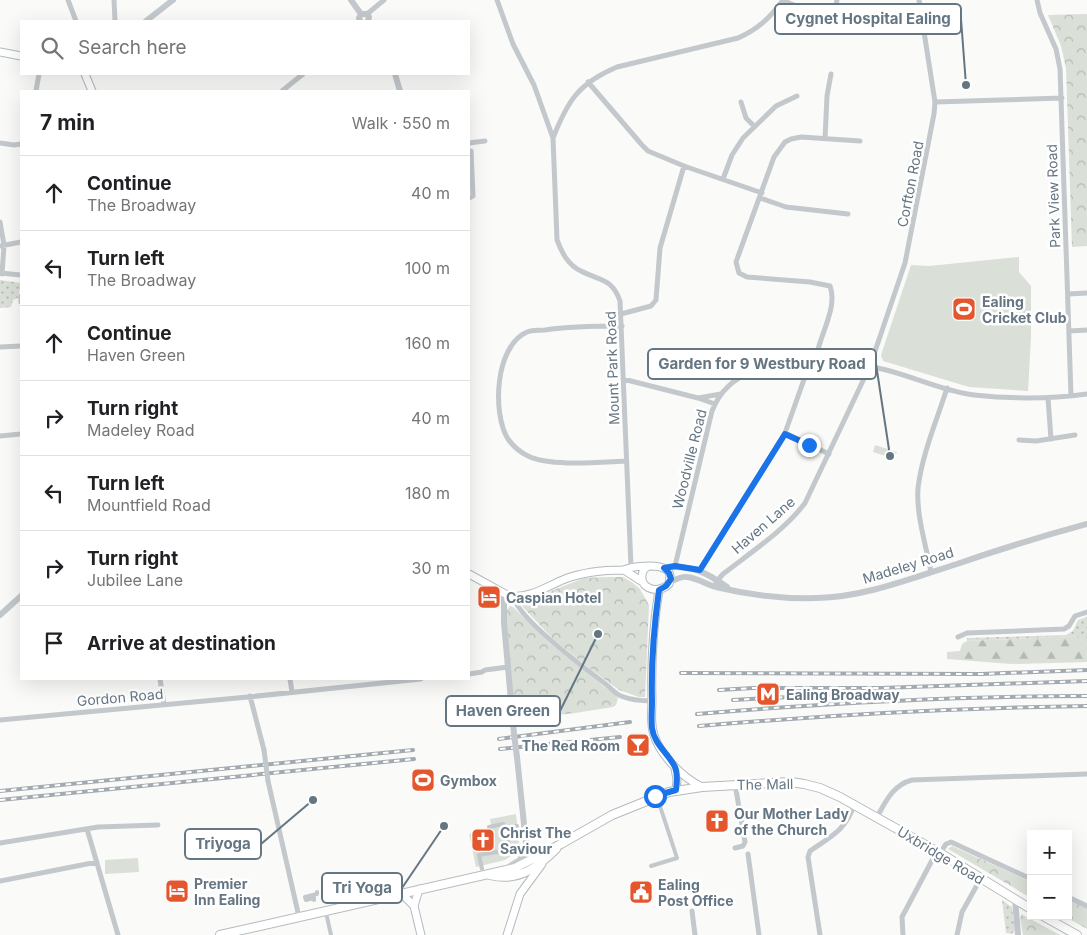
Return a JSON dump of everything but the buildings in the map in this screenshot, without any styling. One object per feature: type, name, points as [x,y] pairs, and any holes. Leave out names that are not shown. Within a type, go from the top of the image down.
[{"type":"main road","points":[[0,52],[20,56]]},
{"type":"main road","points":[[85,75],[92,90]]},
{"type":"main road","points":[[470,575],[513,596],[527,595],[579,574],[627,569],[648,567],[664,568],[669,573],[671,579],[666,586],[659,590],[648,587],[627,569]]},
{"type":"main road","points":[[641,581],[643,571],[648,567]]},
{"type":"main road","points":[[659,590],[655,608],[652,701],[654,736],[675,767],[692,783],[702,787]]},
{"type":"main road","points":[[675,767],[676,790]]},
{"type":"main road","name":"The Mall","points":[[561,844],[622,810],[655,796],[676,790],[735,784],[791,782],[820,788],[852,804]]},
{"type":"main road","name":"Uxbridge Road","points":[[852,804],[938,852],[1027,906]]},
{"type":"main road","points":[[505,870],[523,864],[561,844]]},
{"type":"main road","points":[[520,894],[546,859],[561,844]]},
{"type":"main road","points":[[487,872],[500,878],[520,875],[531,870],[546,859]]},
{"type":"main road","points":[[220,935],[487,872],[513,870],[520,875],[522,885],[506,935]]},
{"type":"main road","points":[[419,889],[414,906],[421,935]]},
{"type":"main road","points":[[401,893],[414,906]]},
{"type":"main road","points":[[1049,920],[1077,935]]},
{"type":"street","points":[[68,0],[76,20]]},
{"type":"street","points":[[114,0],[115,20]]},
{"type":"street","points":[[147,20],[173,0]]},
{"type":"street","points":[[351,0],[362,19],[384,0]]},
{"type":"street","name":"Mount Park Road","points":[[498,0],[513,44],[534,85],[553,138],[557,240],[569,262],[580,271],[600,278],[613,286],[620,301],[626,461],[627,569]]},
{"type":"street","points":[[553,138],[568,105],[588,82],[601,74],[617,67],[738,38],[763,24],[782,0],[827,19],[834,14],[837,0]]},
{"type":"street","name":"Corfton Road","points":[[870,366],[905,263],[924,172],[935,102],[919,0]]},
{"type":"street","name":"Park View Road","points":[[1037,0],[1040,13],[1056,48],[1060,68],[1071,396]]},
{"type":"street","points":[[824,139],[827,96],[831,74]]},
{"type":"street","points":[[36,90],[39,75]]},
{"type":"street","points":[[283,90],[302,75]]},
{"type":"street","points":[[394,75],[400,90]]},
{"type":"street","points":[[588,82],[648,151],[723,179],[786,207],[848,214]]},
{"type":"street","points":[[723,179],[737,145],[776,106],[797,96]]},
{"type":"street","points":[[935,102],[986,102],[1062,98]]},
{"type":"street","points":[[741,102],[746,118],[754,126]]},
{"type":"street","points":[[548,121],[561,118]]},
{"type":"street","points":[[815,366],[819,346],[828,323],[831,296],[830,286],[810,282],[747,277],[739,273],[736,262],[774,157],[785,142],[801,137],[860,141]]},
{"type":"street","points":[[470,143],[485,141]]},
{"type":"street","points":[[0,143],[20,144]]},
{"type":"street","points":[[470,198],[473,196],[471,151]]},
{"type":"street","points":[[621,314],[651,306],[656,300],[660,248],[684,166]]},
{"type":"street","points":[[0,222],[2,245],[1,274],[20,276]]},
{"type":"street","points":[[2,245],[20,242]]},
{"type":"street","points":[[1068,294],[1087,293]]},
{"type":"street","points":[[622,326],[566,327],[527,332],[510,345],[502,366],[498,387],[499,411],[507,438],[517,449],[529,457],[554,462],[626,461]]},
{"type":"street","points":[[1069,331],[1087,330]]},
{"type":"street","points":[[0,347],[20,346]]},
{"type":"street","name":"Woodville Road","points":[[675,566],[680,539],[715,404],[721,394],[738,378],[749,372],[776,366],[870,366],[973,394],[1048,398],[1087,394]]},
{"type":"street","points":[[700,570],[785,434],[807,371],[807,366]]},
{"type":"street","name":"Haven Lane","points":[[715,583],[723,574],[800,511],[870,366]]},
{"type":"street","points":[[623,380],[698,398],[715,404]]},
{"type":"street","points":[[931,572],[920,519],[918,489],[926,453],[947,388]]},
{"type":"street","points":[[698,398],[721,394]]},
{"type":"street","points":[[1048,398],[1051,439]]},
{"type":"street","points":[[0,436],[20,434]]},
{"type":"street","points":[[785,434],[828,454]]},
{"type":"street","points":[[1019,440],[1051,439],[1075,435]]},
{"type":"street","name":"Madeley Road","points":[[670,582],[680,577],[688,577],[715,583],[732,590],[790,598],[819,598],[852,594],[879,588],[1012,545],[1087,524]]},
{"type":"street","name":"Madeley Road","points":[[664,568],[675,566],[700,570],[715,583]]},
{"type":"street","points":[[504,593],[508,667],[526,853],[533,859],[546,859]]},
{"type":"street","points":[[513,596],[517,606],[528,618],[565,652],[618,694],[640,701],[652,701]]},
{"type":"street","points":[[0,615],[20,597]]},
{"type":"street","points":[[958,637],[967,633],[1064,629],[1069,626],[1076,616],[1087,612]]},
{"type":"street","points":[[470,674],[508,667]]},
{"type":"street","points":[[160,680],[164,704]]},
{"type":"street","points":[[290,680],[292,692]]},
{"type":"street","name":"Gordon Road","points":[[0,720],[411,680]]},
{"type":"street","points":[[250,696],[264,750],[268,782],[299,917]]},
{"type":"street","points":[[877,817],[891,793],[903,782],[912,780],[1087,774]]},
{"type":"street","points":[[735,784],[745,842],[744,845],[736,848]]},
{"type":"street","points":[[651,866],[677,858],[659,803]]},
{"type":"street","points":[[820,935],[808,857],[810,852],[843,828],[850,816],[852,804]]},
{"type":"street","points":[[490,826],[503,824],[506,827],[517,826]]},
{"type":"street","points":[[0,842],[87,828],[158,825]]},
{"type":"street","points":[[506,827],[509,850],[479,855],[487,872],[514,864],[520,860],[526,849]]},
{"type":"street","points":[[87,828],[118,935]]},
{"type":"street","points":[[903,935],[902,918],[938,852],[946,844],[951,842],[1027,877]]},
{"type":"street","points":[[748,854],[760,935]]},
{"type":"street","points":[[0,881],[96,862]]},
{"type":"street","points":[[957,935],[962,912],[981,878]]},
{"type":"street","points":[[314,900],[314,898],[306,900],[305,898],[317,894],[317,892]]},
{"type":"street","points":[[1015,899],[1018,935]]},
{"type":"street","points":[[1072,899],[1087,906]]},
{"type":"street","points":[[692,910],[695,935]]},
{"type":"street","points":[[327,917],[330,935]]},
{"type":"green space","points":[[1087,14],[1087,246],[1072,247],[1066,68],[1061,46],[1048,15]]},
{"type":"green space","name":"Ealing Cricket Club","points":[[1019,257],[1019,272],[1031,286],[1028,391],[969,387],[883,361],[881,355],[911,265],[929,266]]},
{"type":"green space","points":[[0,280],[20,283],[18,298],[13,300],[11,307],[0,308]]},
{"type":"green space","points":[[875,445],[897,452],[894,459],[873,452]]},
{"type":"green space","points":[[623,577],[633,583],[640,589],[649,605],[645,697],[639,697],[619,690],[588,667],[554,640],[521,605],[526,601],[584,578]]},
{"type":"green space","points":[[510,606],[551,644],[616,696],[618,698],[616,705],[575,713],[515,720],[506,611]]},
{"type":"green space","points":[[1087,617],[1087,645],[1076,636],[967,641],[967,638],[1066,635],[1073,631],[1078,620]]},
{"type":"green space","points":[[1076,636],[1087,645],[1087,662],[1012,664],[947,659],[947,652],[960,651],[962,644],[967,641]]},
{"type":"green space","points":[[516,814],[519,842],[517,852],[505,860],[476,867],[469,834],[489,830],[488,825],[491,825],[490,819]]},
{"type":"green space","points":[[952,846],[1027,880],[1027,896],[948,849]]},
{"type":"green space","points":[[138,858],[139,872],[105,874],[105,860]]},
{"type":"green space","points":[[1002,900],[1012,907],[1015,930],[1012,934],[1006,933]]},
{"type":"green space","points":[[1072,902],[1087,908],[1087,929],[1071,920]]},
{"type":"green space","points":[[1022,914],[1027,917],[1027,920],[1032,920],[1060,935],[1023,935],[1020,918]]},
{"type":"railway","points":[[681,673],[981,674],[1087,670]]},
{"type":"railway","points":[[719,690],[753,688],[881,688],[1087,681]]},
{"type":"railway","points":[[733,700],[845,694]]},
{"type":"railway","points":[[697,714],[892,701],[1087,696]]},
{"type":"railway","points":[[699,726],[893,713],[1087,706]]},
{"type":"railway","points":[[499,739],[630,722]]},
{"type":"railway","points":[[500,749],[620,737]]},
{"type":"railway","points":[[0,791],[413,750]]},
{"type":"railway","points":[[0,800],[414,759]]},
{"type":"place","name":"Cygnet Hospital Ealing","points":[[966,85]]},
{"type":"place","name":"Ealing Cricket Club","points":[[964,309]]},
{"type":"place","name":"Garden for 9 Westbury Road","points":[[890,456]]},
{"type":"place","name":"Caspian Hotel","points":[[489,597]]},
{"type":"place","name":"Haven Green","points":[[598,634]]},
{"type":"place","name":"Ealing Broadway","points":[[768,694]]},
{"type":"place","name":"The Red Room","points":[[638,745]]},
{"type":"place","name":"Gymbox","points":[[423,780]]},
{"type":"place","name":"Triyoga","points":[[313,800]]},
{"type":"place","name":"Our Mother Lady of the Church","points":[[717,821]]},
{"type":"place","name":"Tri Yoga","points":[[444,826]]},
{"type":"place","name":"Christ The Saviour","points":[[483,840]]},
{"type":"place","name":"Premier Inn Ealing","points":[[177,891]]},
{"type":"place","name":"Ealing Post Office","points":[[641,892]]},
{"type":"route","points":[[655,796],[676,790],[677,780],[675,767],[660,747],[652,728],[655,608],[659,590],[669,584],[671,579],[669,573],[664,568],[675,566],[700,570],[785,434],[809,445]]}]
